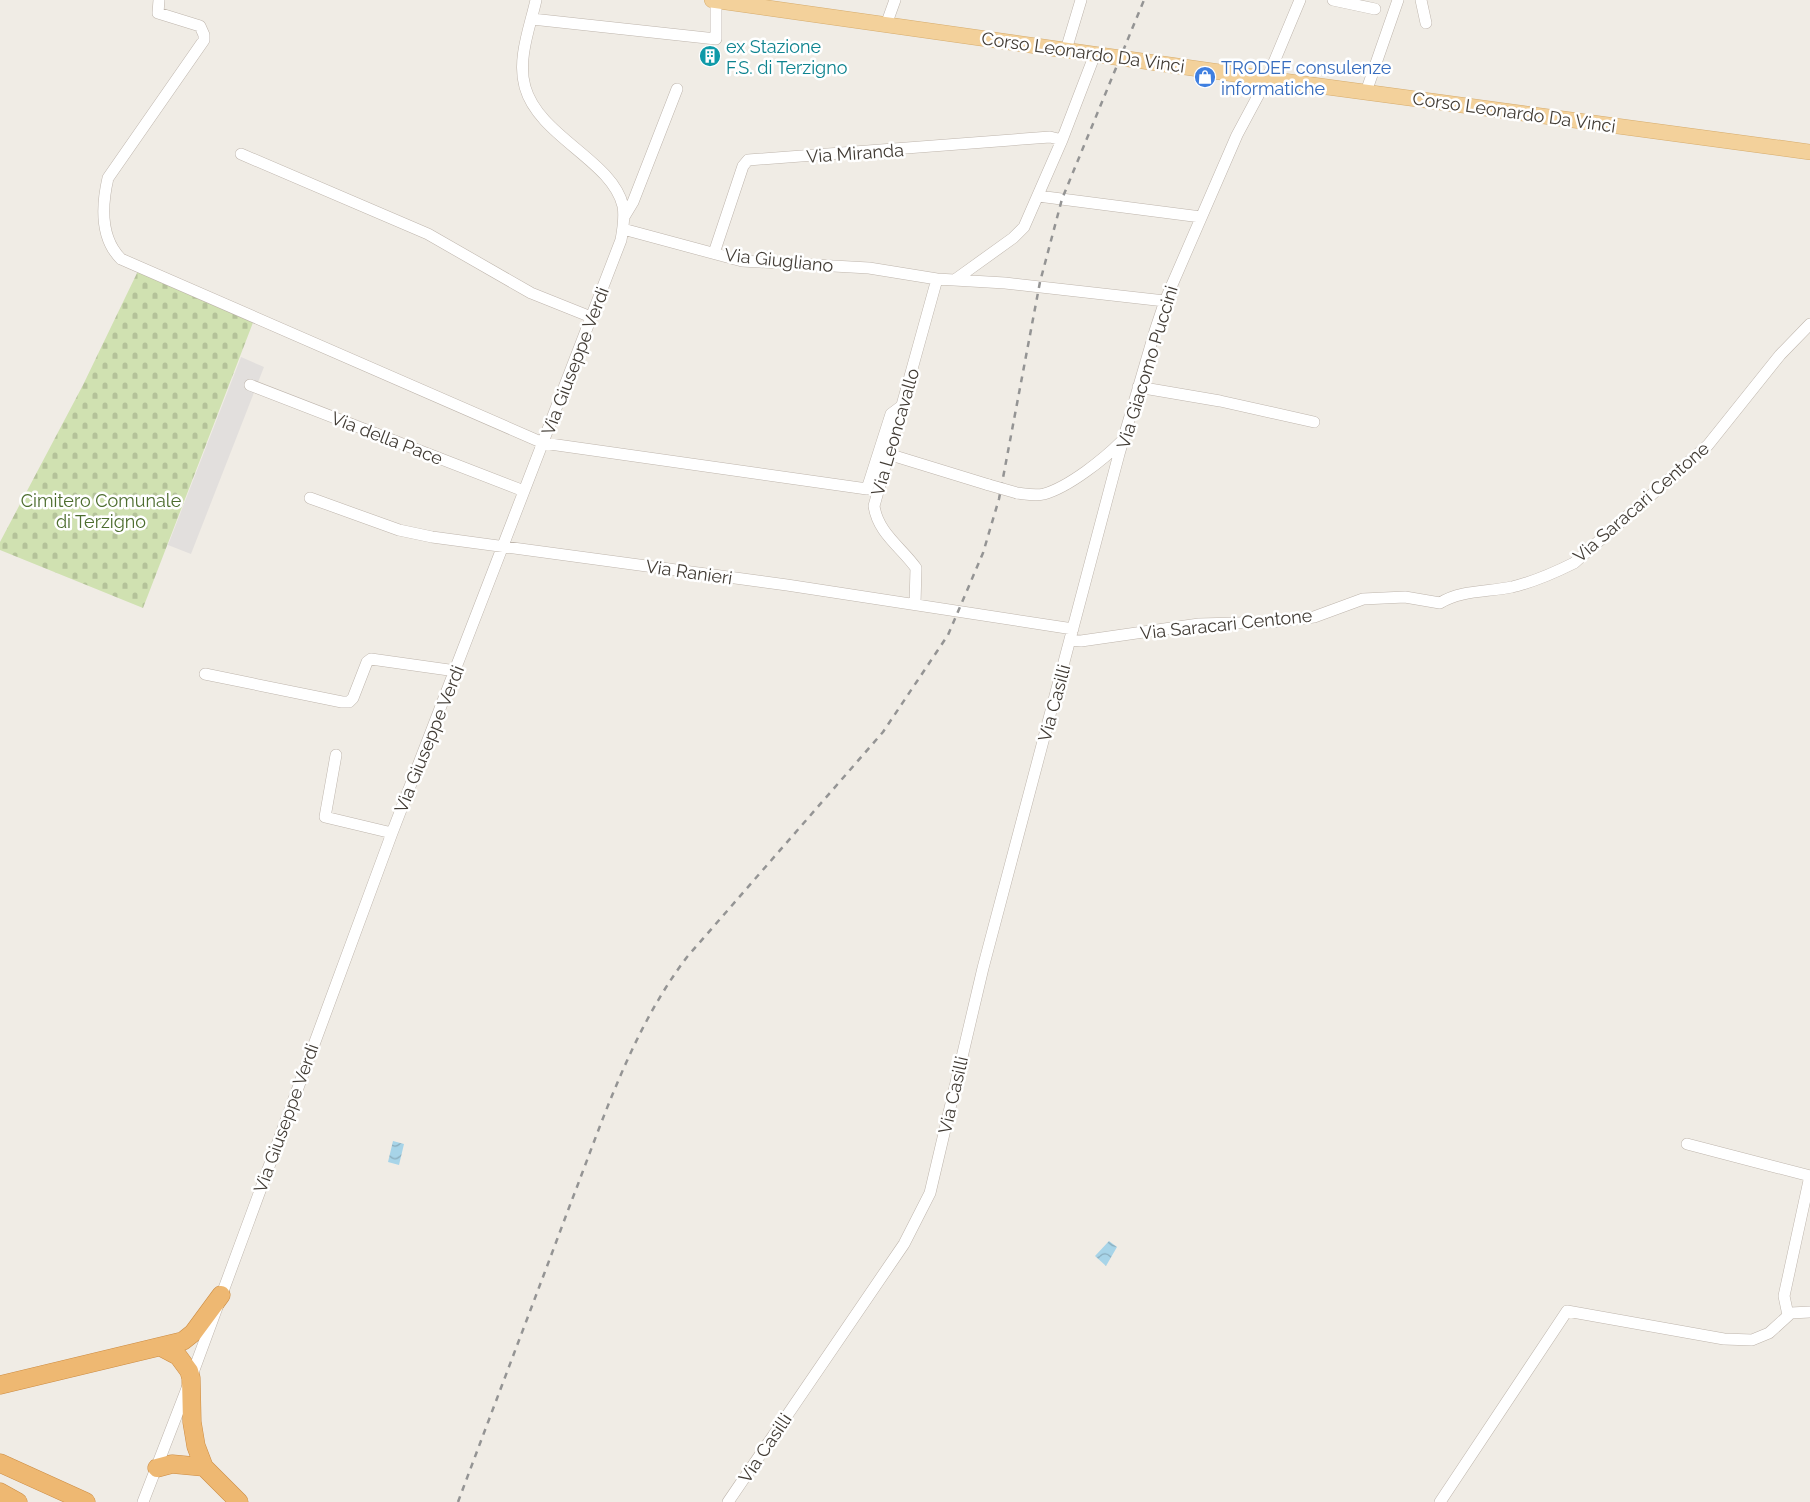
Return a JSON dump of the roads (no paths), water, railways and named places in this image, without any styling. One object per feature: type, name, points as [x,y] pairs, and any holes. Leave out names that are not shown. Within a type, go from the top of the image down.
[{"type":"highway","points":[[0,1385],[183,1341],[193,1333],[220,1295]]},
{"type":"highway","points":[[161,1347],[178,1356],[184,1363],[191,1378],[192,1422],[196,1446],[204,1467],[238,1502]]},
{"type":"highway","points":[[0,1463],[86,1502]]},
{"type":"highway","points":[[157,1468],[172,1464],[204,1467]]},
{"type":"highway","points":[[0,1492],[18,1502]]},
{"type":"main road","name":"Corso Leonardo Da Vinci","points":[[715,0],[1267,79],[1810,152]]},
{"type":"street","points":[[159,0],[158,13],[200,26],[204,40],[108,178],[102,201],[105,224],[114,252],[135,266],[543,443],[867,489],[891,414],[903,405]]},
{"type":"street","name":"Via Giuseppe Verdi","points":[[143,1502],[191,1378],[220,1295],[392,833],[622,240],[623,207],[613,184],[538,114],[529,98],[522,70],[536,0]]},
{"type":"street","points":[[532,18],[716,39],[715,0]]},
{"type":"street","points":[[886,25],[895,0]]},
{"type":"street","points":[[1066,50],[1081,0]]},
{"type":"street","name":"Via Giacomo Puccini","points":[[1072,634],[1138,386],[1165,301],[1237,135],[1267,79],[1300,0]]},
{"type":"street","points":[[1333,0],[1375,9]]},
{"type":"street","points":[[1366,92],[1398,0]]},
{"type":"street","points":[[1421,0],[1426,22]]},
{"type":"street","points":[[956,279],[1018,234],[1030,217],[1095,54]]},
{"type":"street","points":[[624,217],[633,202],[676,90]]},
{"type":"street","name":"Via Miranda","points":[[714,253],[743,166],[748,160],[1050,137],[1062,140]]},
{"type":"street","points":[[241,154],[428,234],[531,293],[592,318]]},
{"type":"street","points":[[1038,196],[1201,217]]},
{"type":"street","name":"Via Giugliano","points":[[623,229],[742,261],[869,268],[937,279],[956,279],[1165,301]]},
{"type":"street","name":"Via Leoncavallo","points":[[915,604],[916,568],[882,529],[876,520],[874,506],[937,279]]},
{"type":"street","name":"Via Saracari Centone","points":[[1072,634],[1081,641],[1199,624],[1272,622],[1314,617],[1363,599],[1405,597],[1440,603],[1451,596],[1513,586],[1560,570],[1574,563],[1708,445],[1780,355],[1810,324]]},
{"type":"street","name":"Via della Pace","points":[[250,385],[524,491]]},
{"type":"street","points":[[1138,386],[1220,401],[1314,422]]},
{"type":"street","points":[[888,454],[1017,493],[1044,494],[1061,487],[1112,451],[1124,440]]},
{"type":"street","name":"Via Ranieri","points":[[310,498],[414,534],[915,604],[1072,634]]},
{"type":"street","name":"Via Casilli","points":[[728,1502],[904,1244],[930,1193],[983,968],[1072,634]]},
{"type":"street","points":[[205,674],[349,702],[353,698],[371,659],[456,671]]},
{"type":"street","points":[[336,755],[325,817],[392,833]]},
{"type":"street","points":[[1687,1144],[1810,1176],[1784,1296],[1788,1315]]},
{"type":"street","points":[[1440,1502],[1567,1311],[1724,1339],[1752,1340],[1769,1333],[1788,1315],[1801,1311],[1810,1312]]},
{"type":"water","points":[[393,1141],[404,1144],[399,1165],[388,1162]]},
{"type":"water","points":[[1109,1241],[1117,1247],[1106,1266],[1095,1256]]},
{"type":"railway","points":[[458,1502],[607,1109],[634,1046],[650,1015],[667,985],[687,957],[883,732],[948,635],[983,553],[999,499],[1040,282],[1062,199],[1144,0]]},
{"type":"place","name":"ex Stazione F.S. di Terzigno","points":[[710,56]]},
{"type":"place","name":"TRODEF consulenze informatiche","points":[[1205,77]]},
{"type":"park label","name":"Cimitero Comunale di Terzigno","points":[[101,510]]}]
